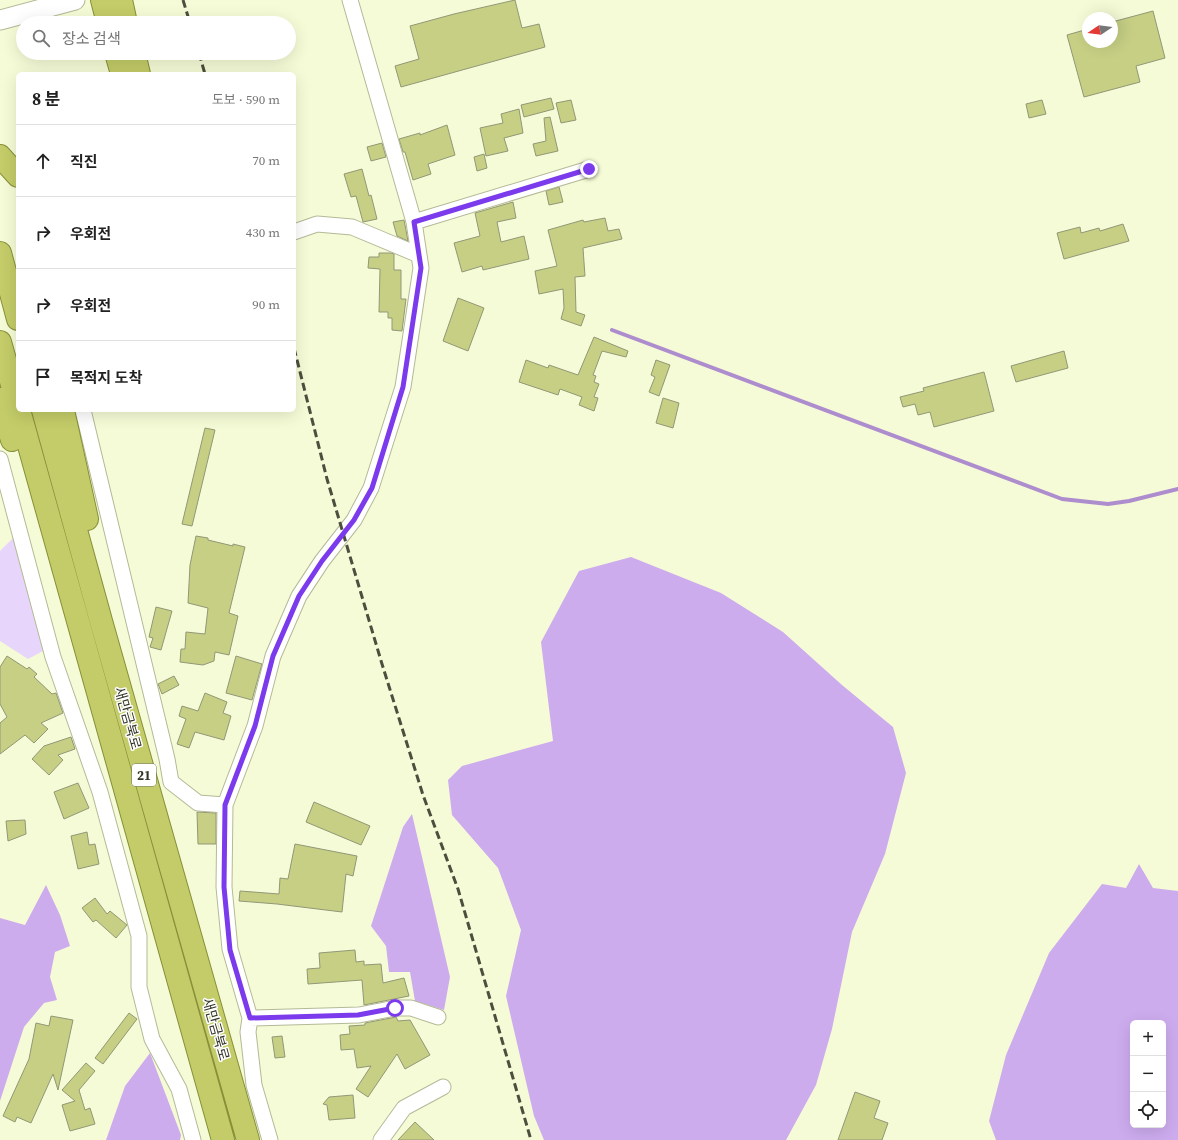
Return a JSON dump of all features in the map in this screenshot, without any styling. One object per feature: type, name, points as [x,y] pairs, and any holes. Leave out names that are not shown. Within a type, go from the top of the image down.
[{"type":"highway","points":[[102,0],[106,16]]},
{"type":"highway","points":[[121,0],[124,16]]},
{"type":"highway","points":[[118,60],[121,72]]},
{"type":"highway","points":[[136,60],[139,72]]},
{"type":"highway","points":[[0,156],[16,174]]},
{"type":"highway","points":[[0,253],[16,312]]},
{"type":"highway","points":[[0,342],[16,399]]},
{"type":"highway","points":[[0,399],[23,478],[63,567]]},
{"type":"highway","name":"새만금북로","points":[[20,412],[223,1140]]},
{"type":"highway","name":"새만금북로","points":[[44,412],[248,1140]]},
{"type":"highway","points":[[63,412],[96,559],[101,621]]},
{"type":"street","points":[[0,20],[75,0]]},
{"type":"street","points":[[270,1140],[254,1085],[248,1032],[250,1018],[230,950],[224,887],[225,805],[255,726],[273,656],[299,596],[322,561],[354,520],[372,488],[403,387],[421,268],[414,222],[350,0]]},
{"type":"street","points":[[414,222],[589,169]]},
{"type":"street","points":[[296,231],[317,224],[352,227],[419,255]]},
{"type":"street","points":[[83,412],[171,782],[198,803],[225,805]]},
{"type":"street","points":[[0,459],[53,657],[100,792],[139,936],[139,987],[152,1039],[179,1089],[193,1140]]},
{"type":"street","points":[[250,1018],[358,1015],[395,1008],[411,1008],[438,1016]]},
{"type":"street","points":[[381,1140],[404,1108],[443,1087]]},
{"type":"shaded area","points":[[13,538],[43,651],[28,659],[0,641],[0,551]]},
{"type":"shaded area","points":[[631,557],[721,593],[783,632],[842,685],[893,727],[906,773],[885,854],[852,932],[832,1029],[816,1085],[786,1140],[544,1140],[534,1116],[506,996],[521,930],[498,868],[452,815],[448,780],[462,766],[553,741],[541,642],[579,571]]},
{"type":"shaded area","points":[[412,814],[450,977],[444,1010],[415,1001],[410,972],[389,972],[386,946],[371,926],[403,827]]},
{"type":"shaded area","points":[[1139,864],[1153,888],[1178,891],[1178,1140],[996,1140],[989,1121],[1006,1055],[1049,953],[1102,884],[1126,888]]},
{"type":"shaded area","points":[[46,885],[60,915],[70,946],[55,952],[50,977],[57,1000],[44,1003],[24,1027],[0,1101],[0,918],[25,925]]},
{"type":"shaded area","points":[[150,1053],[181,1135],[180,1140],[106,1140],[125,1086]]},
{"type":"building","points":[[515,0],[522,28],[539,24],[545,47],[401,87],[395,66],[419,59],[410,26]]},
{"type":"building","points":[[1153,11],[1165,58],[1136,66],[1140,82],[1084,97],[1067,35],[1082,31],[1082,48],[1118,48],[1118,20]]},
{"type":"building","points":[[551,98],[554,109],[524,117],[521,105]]},
{"type":"building","points":[[571,100],[576,120],[561,123],[556,103]]},
{"type":"building","points":[[1042,100],[1046,114],[1029,118],[1026,104]]},
{"type":"building","points":[[519,109],[523,133],[504,138],[508,151],[486,156],[480,128],[503,123],[501,114]]},
{"type":"building","points":[[550,117],[558,151],[536,156],[533,144],[546,141],[544,118]]},
{"type":"building","points":[[447,125],[455,155],[428,164],[431,174],[413,180],[405,152],[403,152],[399,139],[420,133],[420,135]]},
{"type":"building","points":[[382,143],[386,157],[371,161],[367,147]]},
{"type":"building","points":[[484,154],[487,168],[477,171],[474,157]]},
{"type":"building","points":[[362,169],[377,219],[363,222],[356,196],[351,197],[344,174]]},
{"type":"building","points":[[559,187],[563,202],[549,205],[546,191]]},
{"type":"building","points":[[513,202],[516,218],[497,222],[501,242],[524,236],[529,259],[483,270],[482,266],[462,272],[454,243],[480,236],[475,213]]},
{"type":"building","points":[[605,218],[608,231],[619,229],[622,239],[583,248],[585,276],[575,277],[576,312],[585,315],[581,326],[561,319],[564,308],[563,289],[539,294],[535,271],[557,266],[548,230],[583,220],[584,222]]},
{"type":"building","points":[[404,220],[408,241],[397,236],[393,222]]},
{"type":"building","points":[[1123,224],[1129,241],[1064,259],[1057,233],[1080,227],[1081,233],[1099,228],[1100,231]]},
{"type":"building","points":[[379,253],[394,254],[394,270],[401,270],[401,299],[406,299],[402,331],[392,330],[392,318],[388,318],[388,312],[379,312],[380,269],[368,268],[369,257],[379,257]]},
{"type":"building","points":[[458,298],[484,308],[468,351],[443,341]]},
{"type":"building","points":[[594,337],[628,351],[626,357],[602,351],[593,375],[596,376],[594,382],[599,384],[594,397],[598,398],[594,411],[579,405],[582,397],[560,389],[558,395],[519,382],[526,360],[548,368],[549,365],[578,375]]},
{"type":"building","points":[[1064,351],[1068,368],[1016,382],[1011,366]]},
{"type":"building","points":[[656,360],[670,365],[659,396],[649,392],[655,377],[651,375]]},
{"type":"building","points":[[984,372],[994,411],[934,427],[930,412],[918,415],[915,404],[903,407],[900,397],[924,391],[923,388]]},
{"type":"building","points":[[663,398],[679,403],[673,428],[656,423]]},
{"type":"building","points":[[205,428],[215,430],[192,526],[182,524]]},
{"type":"building","points":[[196,536],[208,538],[208,540],[233,546],[233,544],[245,547],[229,613],[238,616],[229,655],[215,652],[214,661],[203,665],[180,662],[181,649],[185,649],[186,632],[205,634],[208,608],[188,603],[190,565]]},
{"type":"building","points":[[156,607],[172,611],[161,650],[150,647],[153,638],[149,637]]},
{"type":"building","points":[[7,656],[27,669],[29,667],[37,674],[34,677],[52,694],[56,693],[63,713],[41,723],[48,729],[34,743],[25,735],[0,754],[0,723],[7,717],[0,704],[0,667]]},
{"type":"building","points":[[236,656],[262,664],[252,700],[226,693]]},
{"type":"building","points":[[174,676],[179,685],[162,694],[158,684]]},
{"type":"building","points":[[205,693],[227,702],[223,713],[231,716],[224,740],[195,732],[189,748],[177,744],[186,719],[179,716],[182,706],[198,711]]},
{"type":"building","points":[[71,737],[75,749],[58,755],[63,760],[49,775],[32,759],[44,746]]},
{"type":"building","points":[[78,783],[89,808],[64,819],[54,792]]},
{"type":"building","points":[[314,802],[370,826],[361,845],[306,822]]},
{"type":"building","points":[[197,812],[216,813],[216,844],[198,844]]},
{"type":"building","points":[[25,820],[26,834],[8,841],[6,821]]},
{"type":"building","points":[[87,832],[89,845],[95,844],[99,864],[78,869],[71,836]]},
{"type":"building","points":[[295,844],[357,856],[353,876],[346,874],[342,912],[239,901],[240,891],[279,894],[280,878],[288,879]]},
{"type":"building","points":[[95,898],[107,914],[110,911],[127,925],[116,938],[96,920],[93,922],[82,908]]},
{"type":"building","points":[[355,950],[356,962],[364,961],[364,965],[381,964],[383,983],[404,978],[409,996],[364,1005],[362,980],[308,984],[307,969],[320,968],[319,953]]},
{"type":"building","points":[[129,1013],[137,1019],[103,1064],[95,1058]]},
{"type":"building","points":[[51,1016],[73,1020],[58,1090],[53,1074],[31,1123],[17,1117],[15,1122],[3,1116],[29,1059],[36,1023],[49,1026]]},
{"type":"building","points":[[396,1017],[398,1021],[410,1020],[430,1055],[405,1069],[397,1054],[368,1097],[356,1089],[371,1066],[357,1068],[354,1049],[341,1050],[340,1035],[350,1034],[349,1026],[365,1025],[365,1023]]},
{"type":"building","points":[[282,1036],[285,1057],[275,1058],[272,1037]]},
{"type":"building","points":[[86,1063],[95,1071],[79,1090],[85,1110],[90,1108],[95,1124],[70,1131],[62,1105],[75,1101],[62,1090]]},
{"type":"building","points":[[855,1092],[880,1101],[874,1118],[888,1123],[882,1140],[838,1140]]},
{"type":"building","points":[[353,1095],[355,1118],[329,1120],[327,1105],[323,1104],[329,1097]]},
{"type":"building","points":[[415,1122],[434,1140],[398,1140]]},
{"type":"waterway","points":[[612,330],[1062,499],[1108,504],[1129,501],[1178,489]]},
{"type":"railway","points":[[183,0],[188,16]]},
{"type":"railway","points":[[201,60],[204,72]]},
{"type":"railway","points":[[296,356],[327,479],[382,664],[423,795],[458,889],[531,1140]]},
{"type":"route","points":[[395,1008],[358,1015],[250,1018],[230,950],[224,887],[225,805],[255,726],[273,656],[299,596],[322,561],[354,520],[372,488],[403,387],[421,268],[414,222],[589,169]]}]
